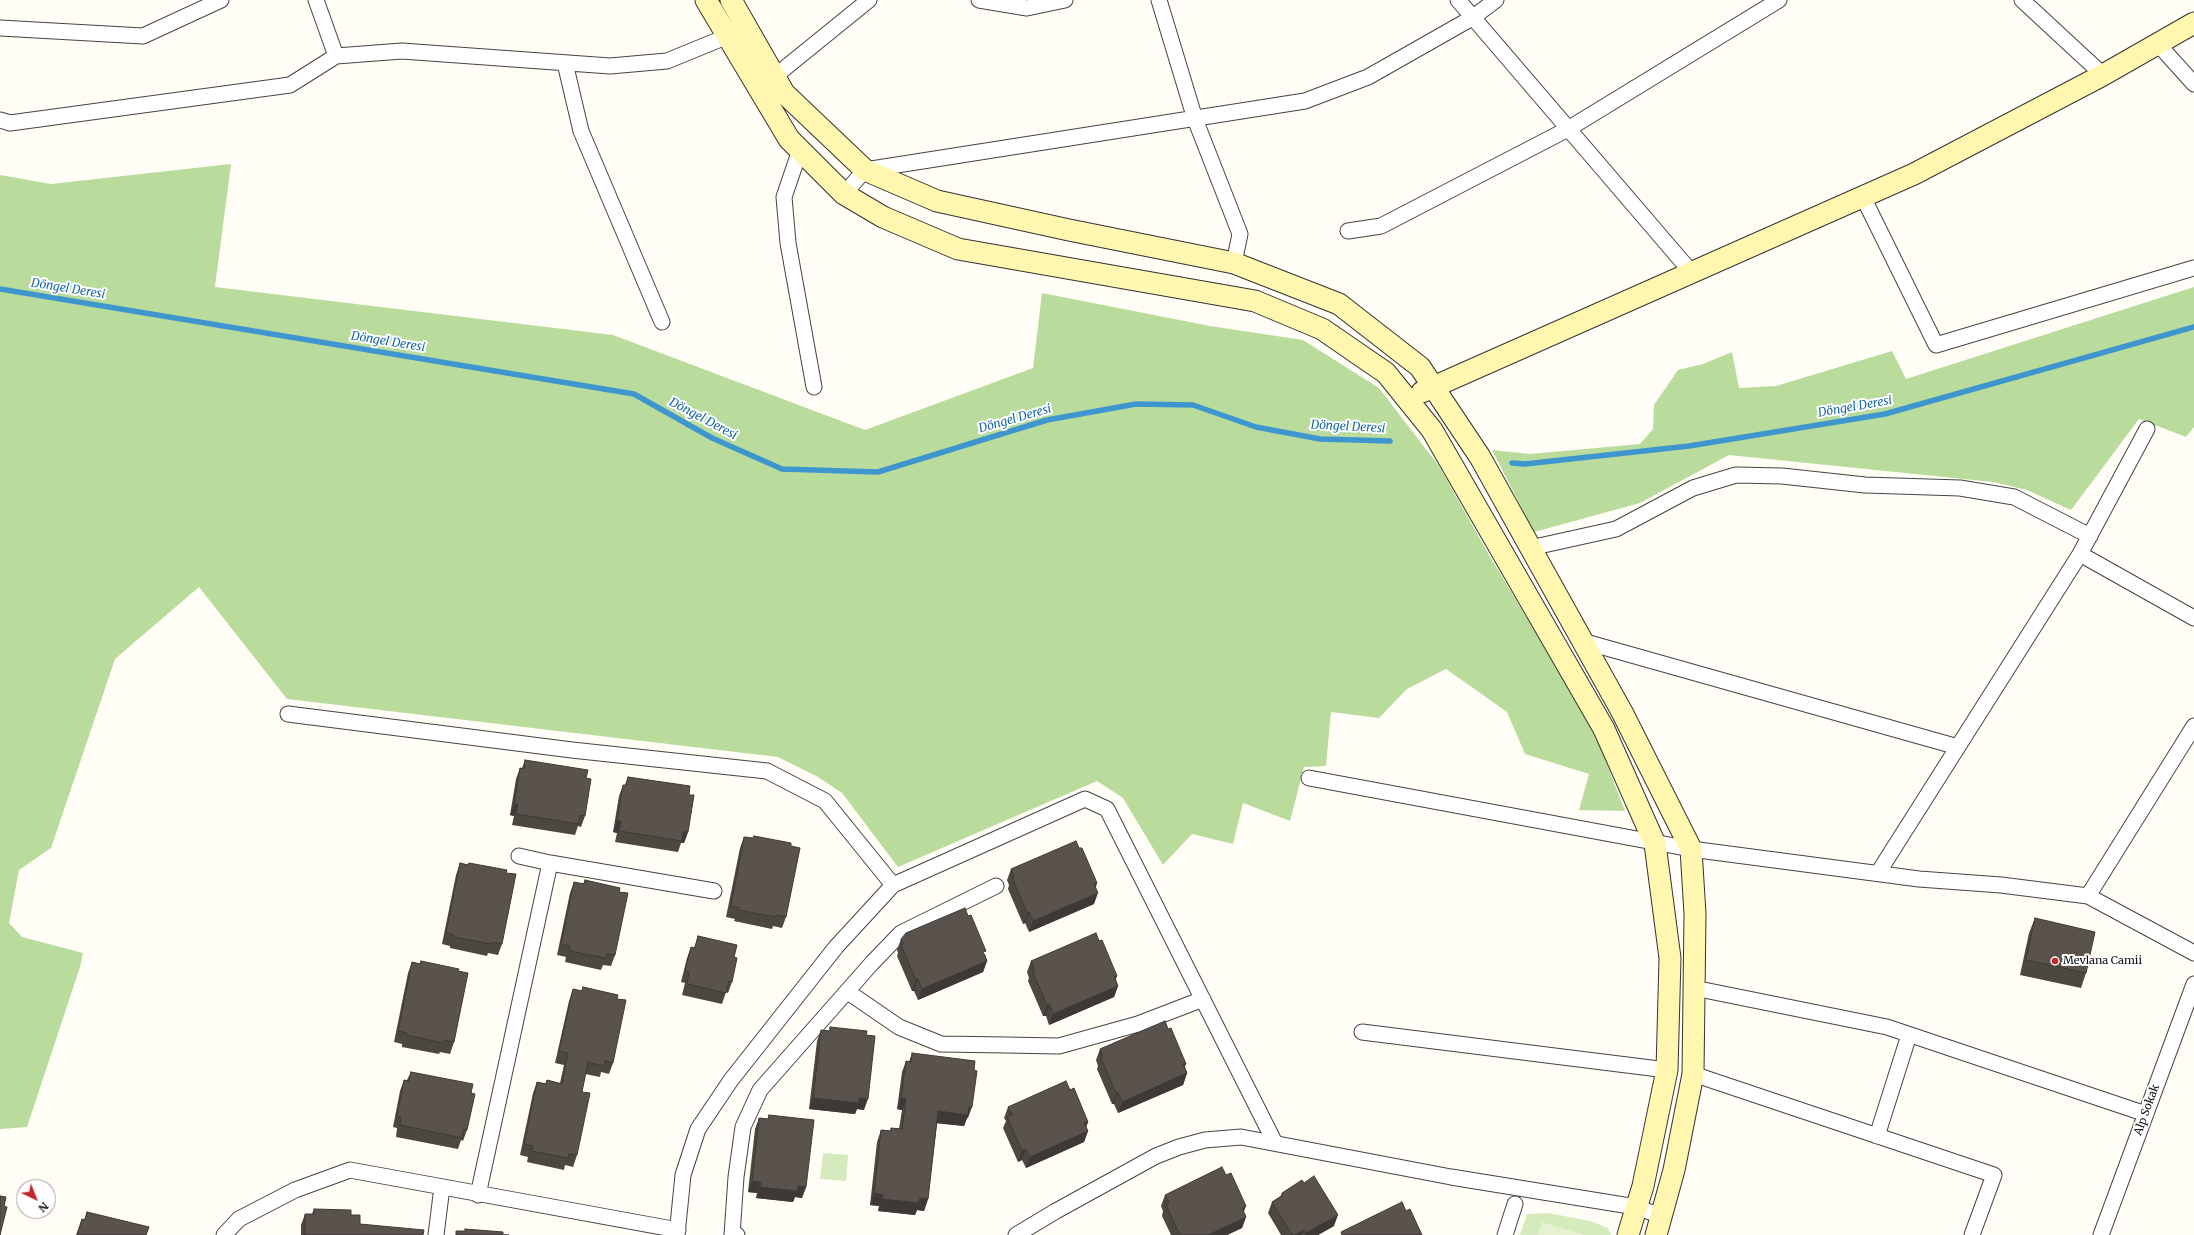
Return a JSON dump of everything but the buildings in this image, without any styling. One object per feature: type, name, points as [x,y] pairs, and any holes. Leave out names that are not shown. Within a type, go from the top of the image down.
[{"type":"main road","points":[[706,0],[790,139],[844,194],[883,217],[958,249],[1255,301],[1322,329],[1386,373],[1432,430],[1604,730],[1655,844],[1670,958],[1667,1070],[1643,1186],[1628,1235]]},
{"type":"main road","points":[[731,0],[784,94],[866,170],[937,201],[1069,230],[1234,263],[1339,304],[1420,367],[1480,457],[1622,712],[1691,849],[1696,914],[1693,1074],[1674,1170],[1658,1225]]},
{"type":"main road","points":[[1406,397],[1434,388],[1914,174],[2103,75],[2194,23]]},
{"type":"street","points":[[0,28],[143,36],[221,0]]},
{"type":"street","points":[[316,0],[336,56]]},
{"type":"street","points":[[774,77],[869,0]]},
{"type":"street","points":[[984,0],[1027,8],[1064,0]]},
{"type":"street","points":[[1159,0],[1195,119],[1240,234],[1234,263]]},
{"type":"street","points":[[1458,0],[1692,273]]},
{"type":"street","points":[[844,194],[866,170],[1305,101],[1368,78],[1472,18],[1496,0]]},
{"type":"street","points":[[1348,231],[1381,226],[1568,130],[1779,0]]},
{"type":"street","points":[[2022,0],[2103,75]]},
{"type":"street","points":[[0,120],[10,123],[290,85],[336,56],[402,51],[610,66],[667,61],[728,36],[750,33]]},
{"type":"street","points":[[2158,44],[2194,84]]},
{"type":"street","points":[[565,63],[581,130],[662,322]]},
{"type":"street","points":[[800,150],[784,197],[788,243],[814,387]]},
{"type":"street","points":[[1863,197],[1936,344],[2194,268]]},
{"type":"street","points":[[1878,873],[2080,554],[2146,429]]},
{"type":"street","points":[[1530,548],[1616,529],[1693,488],[1736,475],[1782,476],[1865,484],[1960,488],[2014,497],[2090,536]]},
{"type":"street","points":[[2080,554],[2194,618]]},
{"type":"street","points":[[1582,641],[1958,747]]},
{"type":"street","points":[[288,714],[572,750],[767,771],[825,801],[893,885]]},
{"type":"street","points":[[2088,896],[2194,726]]},
{"type":"street","points":[[1309,778],[1655,844],[1878,873],[2001,885],[2088,896],[2194,953]]},
{"type":"street","points":[[224,1235],[239,1219],[295,1190],[350,1170],[678,1233],[683,1175],[698,1129],[730,1080],[836,947],[893,885],[908,876],[1085,799],[1108,809],[1275,1143]]},
{"type":"street","points":[[519,856],[550,863],[714,891]]},
{"type":"street","points":[[478,1195],[550,863]]},
{"type":"street","points":[[737,1235],[732,1234],[736,1177],[743,1127],[763,1086],[848,992],[872,963],[901,933],[996,886]]},
{"type":"street","name":"Alp Sokak","points":[[2101,1235],[2194,984]]},
{"type":"street","points":[[1694,988],[1887,1027],[2146,1114]]},
{"type":"street","points":[[848,992],[899,1027],[941,1044],[1059,1046],[1138,1024],[1203,999]]},
{"type":"street","points":[[1362,1032],[1667,1070]]},
{"type":"street","points":[[1877,1136],[1909,1035]]},
{"type":"street","points":[[1693,1074],[1994,1175],[1972,1235]]},
{"type":"street","points":[[1016,1235],[1056,1211],[1149,1160],[1180,1147],[1205,1140],[1241,1137],[1451,1178],[1636,1207],[1658,1225]]},
{"type":"street","points":[[436,1235],[442,1187]]},
{"type":"street","points":[[1505,1235],[1514,1204]]},
{"type":"green space","points":[[231,164],[215,287],[613,335],[865,430],[1033,368],[1042,293],[1210,326],[1303,340],[1379,388],[1439,466],[1489,555],[1593,728],[1625,811],[1579,810],[1589,774],[1525,754],[1507,712],[1446,669],[1407,689],[1379,718],[1331,712],[1326,766],[1304,767],[1290,821],[1243,803],[1233,844],[1192,834],[1163,865],[1123,798],[1097,781],[898,867],[842,793],[818,777],[778,757],[287,699],[199,587],[115,659],[51,848],[19,870],[9,923],[22,937],[83,953],[80,967],[27,1127],[0,1129],[0,175],[51,184]]},
{"type":"green space","points":[[2194,287],[2194,427],[2186,437],[2139,419],[2071,510],[2027,490],[1993,482],[1729,455],[1640,503],[1534,532],[1492,450],[1530,454],[1640,444],[1653,429],[1654,405],[1678,370],[1703,364],[1732,352],[1739,388],[1776,386],[1892,351],[1906,379]]},
{"type":"green space","points":[[823,1153],[848,1155],[846,1181],[820,1179]]},
{"type":"green space","points":[[1548,1213],[1590,1221],[1608,1228],[1611,1235],[1520,1235],[1527,1214]]},
{"type":"green space","points":[[1542,1222],[1584,1235],[1538,1235]]},
{"type":"waterway","name":"Döngel Deresi","points":[[0,289],[634,394],[712,438],[782,469],[878,472],[1047,420],[1136,404],[1193,405],[1256,427],[1320,439],[1390,441]]},
{"type":"waterway","name":"Döngel Deresi","points":[[1512,463],[1525,464],[1689,446],[1885,414],[2194,327]]},
{"type":"place","name":"Mevlana Camii","points":[[2055,961]]}]
